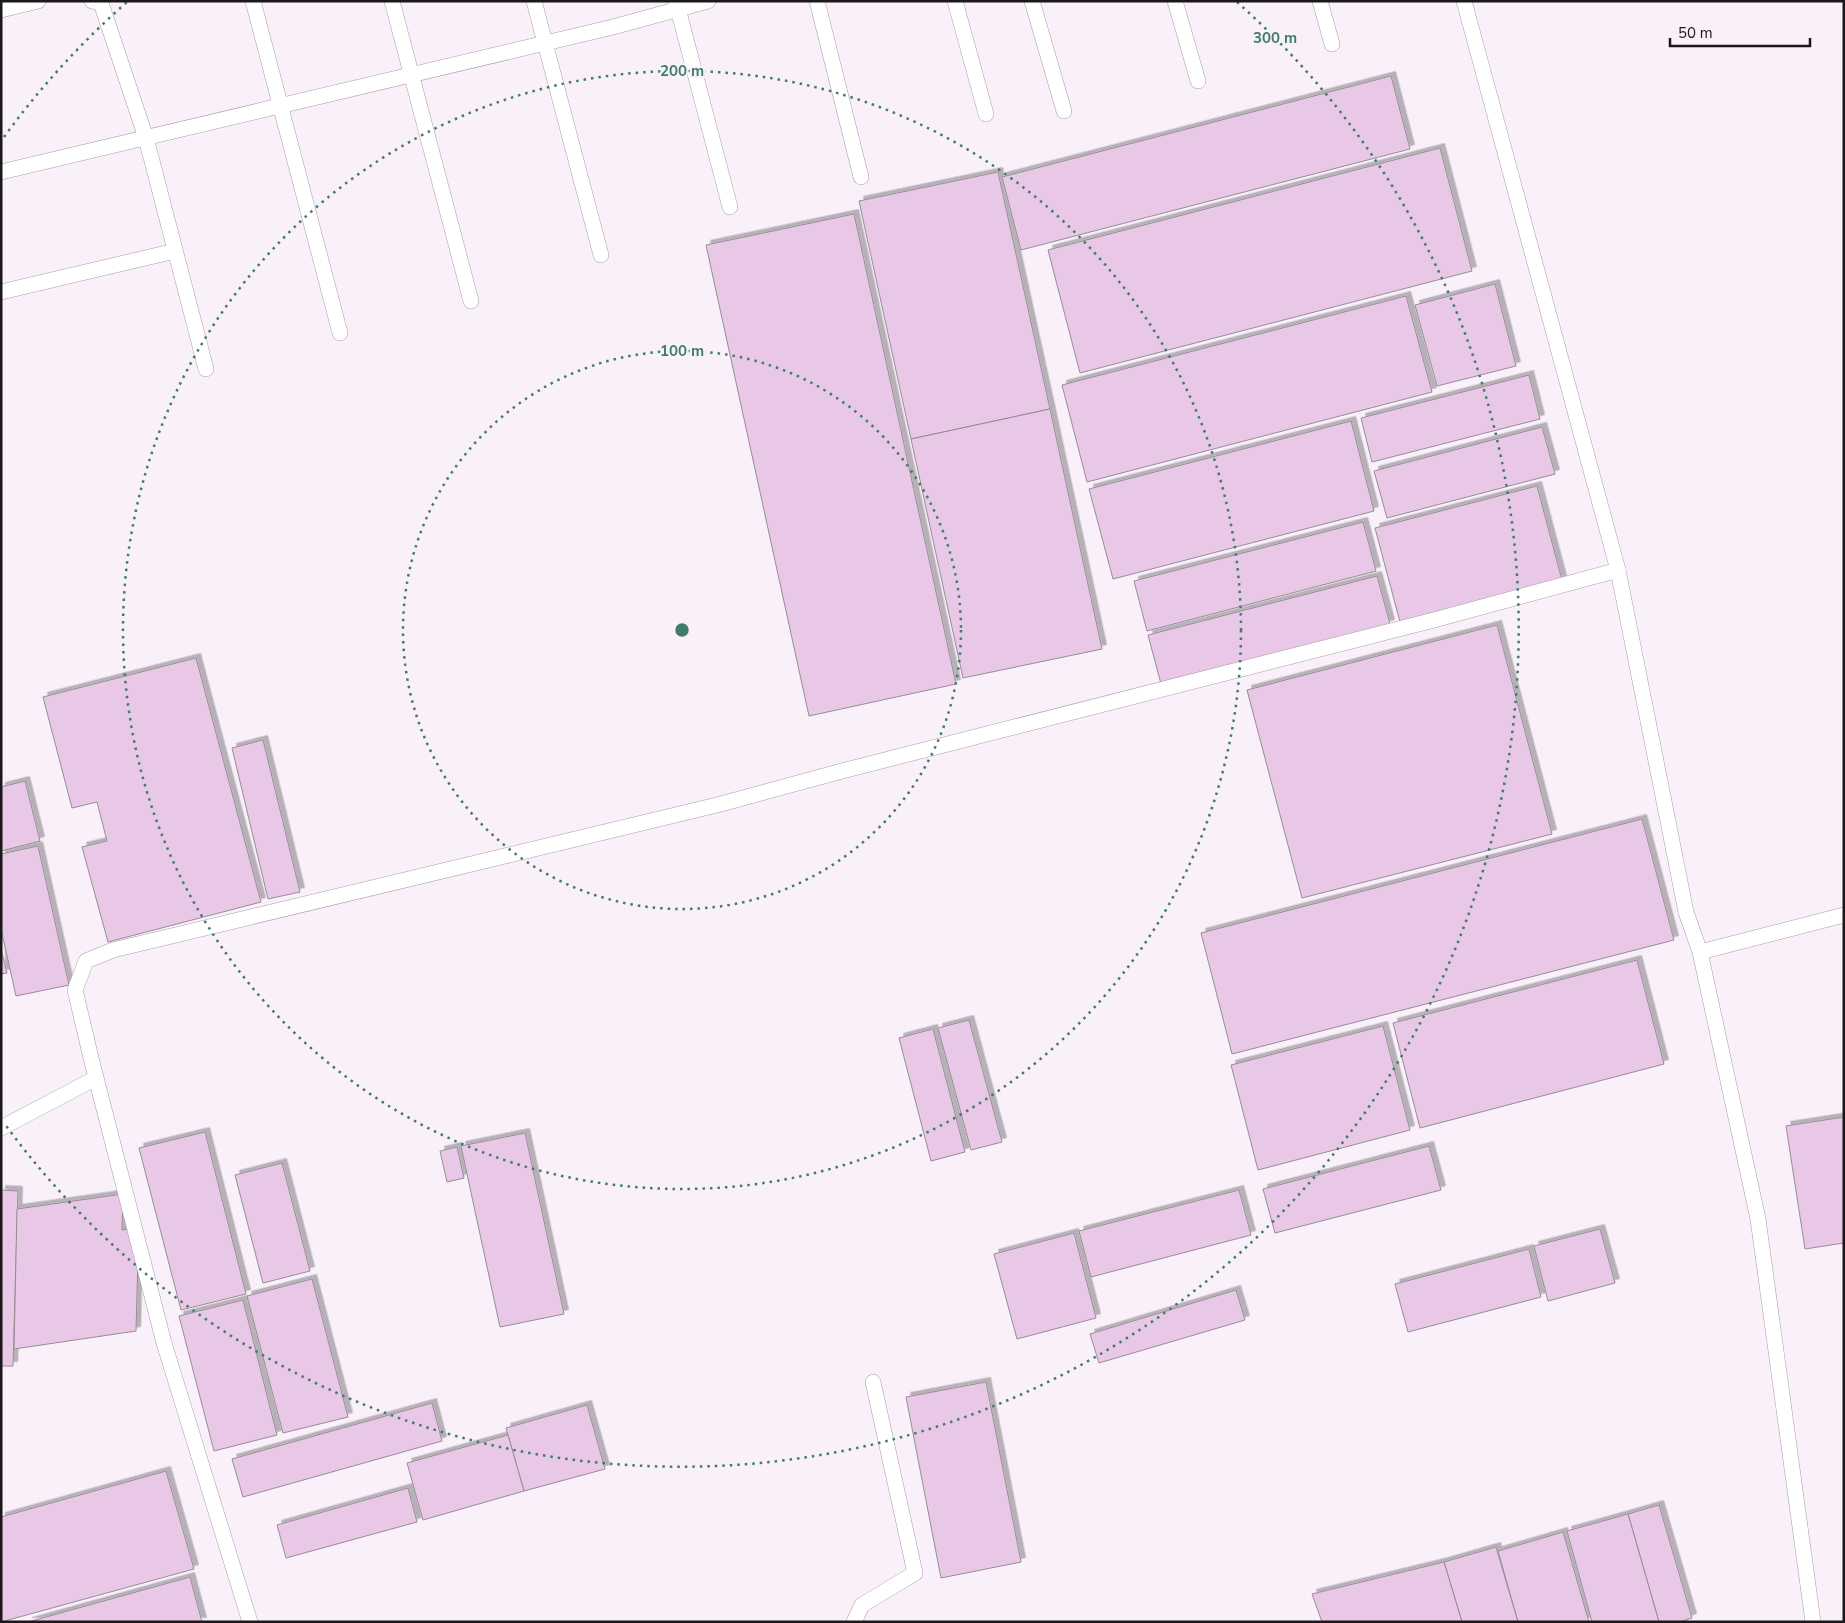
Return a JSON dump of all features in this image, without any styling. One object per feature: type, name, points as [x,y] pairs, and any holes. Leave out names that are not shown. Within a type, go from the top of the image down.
[{"type":"street","points":[[1,10],[38,1]]},
{"type":"street","points":[[92,1],[100,3],[146,138],[206,369]]},
{"type":"street","points":[[253,1],[340,333]]},
{"type":"street","points":[[392,1],[471,301]]},
{"type":"street","points":[[534,1],[601,255]]},
{"type":"street","points":[[1,172],[545,43],[677,5],[708,1]]},
{"type":"street","points":[[817,1],[861,178]]},
{"type":"street","points":[[955,1],[986,114]]},
{"type":"street","points":[[1032,1],[1064,110]]},
{"type":"street","points":[[1176,1],[1198,81]]},
{"type":"street","points":[[1320,1],[1332,44]]},
{"type":"street","points":[[1464,1],[1618,570],[1686,912],[1700,952],[1758,1219],[1813,1622]]},
{"type":"street","points":[[677,5],[730,207]]},
{"type":"street","points":[[1,292],[175,251]]},
{"type":"street","points":[[250,1622],[164,1343],[96,1078],[75,990],[86,961],[113,950],[717,806],[842,771],[1434,620],[1618,570]]},
{"type":"street","points":[[1700,952],[1844,915]]},
{"type":"street","points":[[1,1128],[96,1078]]},
{"type":"street","points":[[854,1622],[862,1605],[915,1573],[874,1382]]},
{"type":"building","points":[[1391,76],[1410,149],[1021,250],[1002,177]]},
{"type":"building","points":[[1440,148],[1472,271],[1080,373],[1048,250]]},
{"type":"building","points":[[998,172],[1050,409],[911,439],[859,201]]},
{"type":"building","points":[[854,214],[956,684],[809,716],[706,245]]},
{"type":"building","points":[[1495,284],[1516,366],[1437,386],[1415,305]]},
{"type":"building","points":[[1406,296],[1432,392],[1087,482],[1062,385]]},
{"type":"building","points":[[1529,375],[1540,419],[1372,462],[1361,418]]},
{"type":"building","points":[[1050,409],[1102,649],[963,678],[911,439]]},
{"type":"building","points":[[1351,421],[1374,511],[1113,579],[1089,489]]},
{"type":"building","points":[[1542,427],[1555,474],[1387,518],[1374,471]]},
{"type":"building","points":[[1537,486],[1562,580],[1400,622],[1375,528]]},
{"type":"building","points":[[1363,522],[1376,571],[1147,631],[1134,581]]},
{"type":"building","points":[[1377,576],[1390,624],[1161,684],[1148,635]]},
{"type":"building","points":[[1497,625],[1552,834],[1302,898],[1247,690]]},
{"type":"building","points":[[196,658],[261,902],[108,942],[82,847],[107,841],[97,802],[72,808],[43,697]]},
{"type":"building","points":[[263,740],[300,892],[268,899],[232,748]]},
{"type":"building","points":[[25,781],[40,841],[1,851],[1,787]]},
{"type":"building","points":[[1642,819],[1674,940],[1232,1054],[1201,933]]},
{"type":"building","points":[[38,846],[69,985],[16,996],[1,929],[1,854]]},
{"type":"building","points":[[1,949],[7,973],[1,974]]},
{"type":"building","points":[[1637,960],[1664,1064],[1420,1128],[1393,1023]]},
{"type":"building","points":[[969,1020],[1002,1142],[971,1150],[938,1028]]},
{"type":"building","points":[[1383,1026],[1410,1130],[1258,1170],[1231,1065]]},
{"type":"building","points":[[933,1029],[965,1152],[931,1161],[899,1038]]},
{"type":"building","points":[[1844,1117],[1844,1243],[1805,1249],[1786,1126]]},
{"type":"building","points":[[205,1132],[246,1294],[181,1310],[139,1148]]},
{"type":"building","points":[[525,1133],[564,1314],[500,1327],[461,1146]]},
{"type":"building","points":[[1429,1146],[1441,1190],[1275,1233],[1263,1189]]},
{"type":"building","points":[[457,1147],[464,1178],[447,1182],[440,1151]]},
{"type":"building","points":[[282,1163],[310,1271],[263,1283],[235,1175]]},
{"type":"building","points":[[1,1190],[18,1191],[13,1366],[1,1366]]},
{"type":"building","points":[[1239,1190],[1251,1235],[1091,1277],[1079,1231]]},
{"type":"building","points":[[123,1194],[122,1230],[129,1229],[138,1258],[136,1331],[14,1349],[17,1209]]},
{"type":"building","points":[[1600,1229],[1615,1283],[1548,1301],[1534,1246]]},
{"type":"building","points":[[1074,1233],[1096,1318],[1017,1339],[994,1254]]},
{"type":"building","points":[[1529,1249],[1541,1297],[1408,1332],[1395,1284]]},
{"type":"building","points":[[312,1279],[348,1417],[283,1433],[247,1296]]},
{"type":"building","points":[[1236,1290],[1245,1320],[1099,1363],[1090,1334]]},
{"type":"building","points":[[243,1300],[277,1435],[214,1451],[179,1316]]},
{"type":"building","points":[[986,1382],[1021,1562],[941,1578],[906,1397]]},
{"type":"building","points":[[432,1403],[442,1441],[243,1497],[232,1459]]},
{"type":"building","points":[[587,1405],[605,1469],[524,1491],[506,1428]]},
{"type":"building","points":[[508,1435],[524,1491],[423,1520],[407,1463]]},
{"type":"building","points":[[166,1471],[194,1569],[1,1622],[1,1517]]},
{"type":"building","points":[[408,1488],[417,1522],[286,1558],[277,1525]]},
{"type":"building","points":[[1659,1505],[1692,1618],[1679,1622],[1659,1622],[1628,1514]]},
{"type":"building","points":[[1628,1514],[1659,1622],[1592,1622],[1567,1531]]},
{"type":"building","points":[[1563,1532],[1589,1622],[1518,1622],[1498,1551]]},
{"type":"building","points":[[1496,1547],[1518,1622],[1462,1622],[1444,1562]]},
{"type":"building","points":[[1444,1562],[1462,1622],[1322,1622],[1312,1594]]},
{"type":"building","points":[[190,1577],[202,1622],[28,1622]]}]
